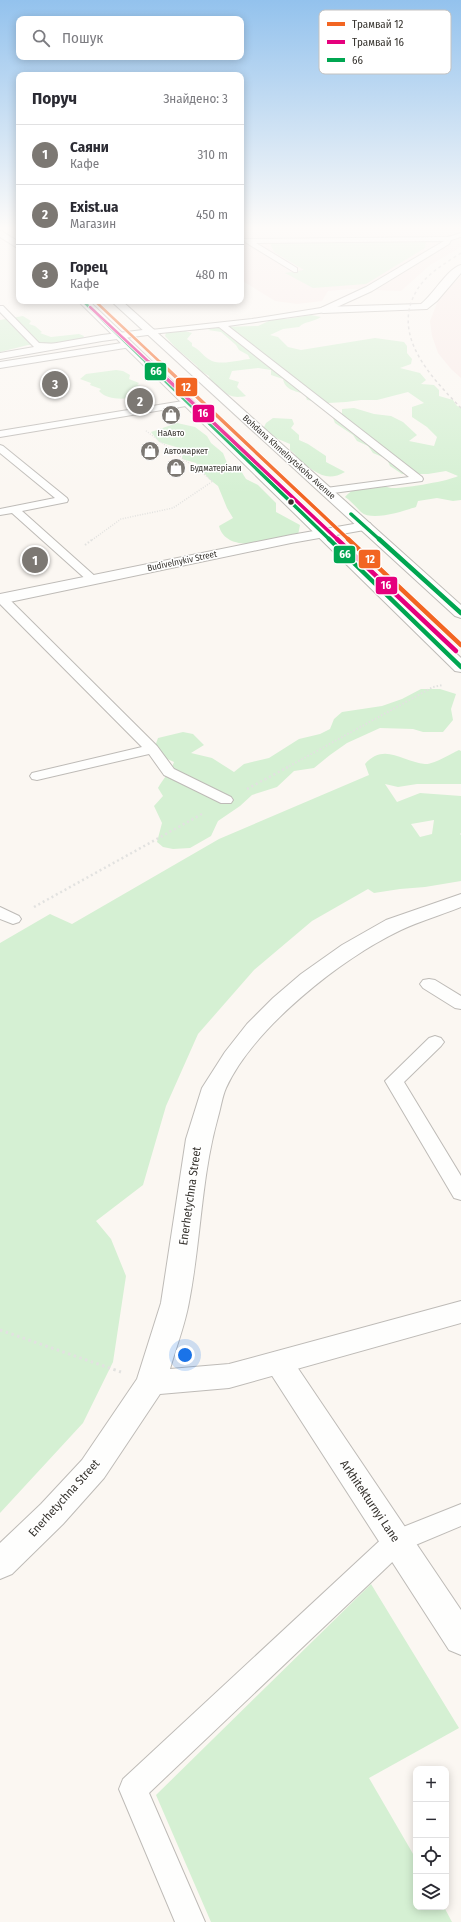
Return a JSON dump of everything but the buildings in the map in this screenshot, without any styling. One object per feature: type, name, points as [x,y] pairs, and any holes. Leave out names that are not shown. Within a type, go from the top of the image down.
[{"type":"main road","points":[[97,315],[461,668]]},
{"type":"main road","name":"Bohdana Khmelnytskoho Avenue","points":[[132,315],[461,613]]},
{"type":"main road","points":[[0,356],[56,346],[123,341],[152,332]]},
{"type":"main road","name":"Budivelnykiv Street","points":[[1,599],[323,533],[365,526]]},
{"type":"main road","name":"Enerhetychna Street","points":[[0,1564],[52,1514],[93,1469],[152,1383],[174,1303],[199,1139],[214,1088],[233,1057],[255,1029],[281,1002],[309,979],[350,950],[394,925],[461,900]]},
{"type":"main road","points":[[152,1383],[229,1376],[461,1312]]},
{"type":"main road","name":"Arkhitekturnyi Lane","points":[[279,1363],[461,1638]]},
{"type":"lane","points":[[3,315],[37,344],[56,346]]},
{"type":"lane","points":[[152,332],[222,325],[291,315]]},
{"type":"lane","points":[[222,325],[418,479],[326,491]]},
{"type":"lane","points":[[0,366],[123,341]]},
{"type":"lane","points":[[0,434],[189,403]]},
{"type":"lane","points":[[0,448],[63,500],[0,512]]},
{"type":"lane","points":[[14,509],[94,580]]},
{"type":"lane","points":[[1,599],[152,749],[169,772],[226,800]]},
{"type":"lane","points":[[37,776],[152,749]]},
{"type":"lane","points":[[429,984],[461,1004]]},
{"type":"lane","points":[[435,1042],[394,1081],[461,1193]]},
{"type":"lane","points":[[190,1922],[133,1789],[397,1541],[461,1515]]},
{"type":"path","points":[[68,557],[121,519],[173,508],[213,481],[153,436]]},
{"type":"path","points":[[6,915],[226,800],[432,687],[447,684]]},
{"type":"path","points":[[0,1330],[152,1383]]},
{"type":"shaded area","points":[[432,315],[461,315],[461,378],[451,369],[438,353],[432,336],[430,321]]},
{"type":"green space","points":[[311,315],[321,317],[299,327],[283,329],[270,335],[278,337],[288,347],[301,350],[375,338],[404,342],[407,346],[407,353],[412,359],[411,364],[400,368],[420,373],[426,380],[421,384],[434,385],[439,390],[439,396],[453,400],[457,406],[461,407],[461,500],[453,501],[437,498],[418,501],[416,507],[388,515],[372,516],[361,512],[345,497],[355,489],[367,484],[378,484],[391,488],[405,487],[436,482],[458,476],[446,471],[428,474],[402,474],[390,466],[387,459],[373,453],[368,446],[357,441],[353,435],[335,423],[333,418],[342,414],[342,409],[354,408],[374,414],[391,416],[403,422],[417,435],[409,441],[434,446],[437,437],[427,427],[412,417],[412,407],[424,403],[408,392],[377,400],[328,403],[307,400],[305,394],[291,390],[286,386],[283,379],[271,375],[271,370],[258,368],[232,371],[229,379],[239,382],[237,387],[246,396],[234,397],[210,381],[209,376],[199,370],[197,366],[176,348],[165,336],[166,333],[185,331],[192,333],[187,339],[192,343],[192,346],[207,358],[221,363],[231,362],[250,359],[248,355],[239,350],[236,345],[221,332],[208,330],[216,327],[258,326],[273,319],[286,319]]},
{"type":"green space","points":[[23,316],[31,321],[29,324],[35,326],[42,332],[40,333],[51,337],[79,334],[84,336],[83,338],[47,345],[28,345],[0,352],[0,320]]},
{"type":"green space","points":[[116,370],[123,371],[130,375],[129,379],[139,383],[137,385],[141,386],[142,389],[148,392],[147,395],[122,399],[109,397],[99,391],[101,389],[80,379],[86,374]]},
{"type":"green space","points":[[273,418],[292,419],[294,424],[291,428],[299,435],[299,440],[326,456],[326,462],[345,472],[338,475],[325,476],[314,471],[297,459],[295,454],[290,450],[290,444],[278,439],[263,429],[266,423]]},
{"type":"green space","points":[[177,423],[195,427],[207,436],[211,443],[223,453],[227,463],[241,471],[246,479],[258,485],[276,503],[276,512],[300,525],[298,535],[253,544],[232,541],[224,535],[219,526],[233,518],[218,486],[209,479],[196,463],[182,459],[183,449],[159,442],[151,432]]},
{"type":"green space","points":[[421,689],[440,689],[456,694],[451,709],[453,720],[443,732],[423,732],[413,729],[380,728],[347,743],[314,768],[294,771],[277,787],[252,795],[240,806],[218,821],[211,836],[190,848],[173,849],[163,847],[157,842],[162,823],[154,806],[163,796],[158,788],[174,762],[163,757],[154,749],[158,738],[183,732],[193,734],[204,745],[191,753],[212,758],[234,772],[244,764],[269,758],[299,739],[320,734],[330,729],[334,719],[342,712],[382,706],[402,699]]},
{"type":"green space","points":[[459,750],[461,751],[461,784],[417,784],[398,787],[385,784],[397,802],[420,793],[461,796],[461,881],[374,893],[368,889],[312,921],[254,970],[198,1034],[166,1106],[143,1185],[96,1221],[111,1239],[126,1276],[113,1362],[83,1423],[0,1513],[0,943],[50,914],[72,924],[219,839],[369,775],[365,764],[379,754],[394,755],[417,763],[428,764]],"holes":[[[434,820],[432,834],[420,837],[411,824]]]},
{"type":"green space","points":[[371,1584],[459,1728],[369,1778],[413,1854],[413,1910],[446,1910],[452,1922],[211,1922],[156,1795]]},
{"type":"railway","points":[[409,315],[408,323],[411,339],[418,354],[438,383],[461,408]]},
{"type":"tram line","name":"16","points":[[98,315],[456,651]]},
{"type":"tram line","name":"12","points":[[110,315],[461,645]]},
{"type":"transit line","name":"66","points":[[97,315],[461,667]]},
{"type":"transit line","name":"66","points":[[351,514],[461,613]]},
{"type":"place","name":"Горец","points":[[55,384]]},
{"type":"place","name":"Exist.ua","points":[[140,401]]},
{"type":"place","name":"НаАвто","points":[[171,415]]},
{"type":"place","name":"Автомаркет","points":[[150,451]]},
{"type":"place","name":"Будматеріали","points":[[176,468]]},
{"type":"place","name":"Саяни","points":[[35,560]]}]
